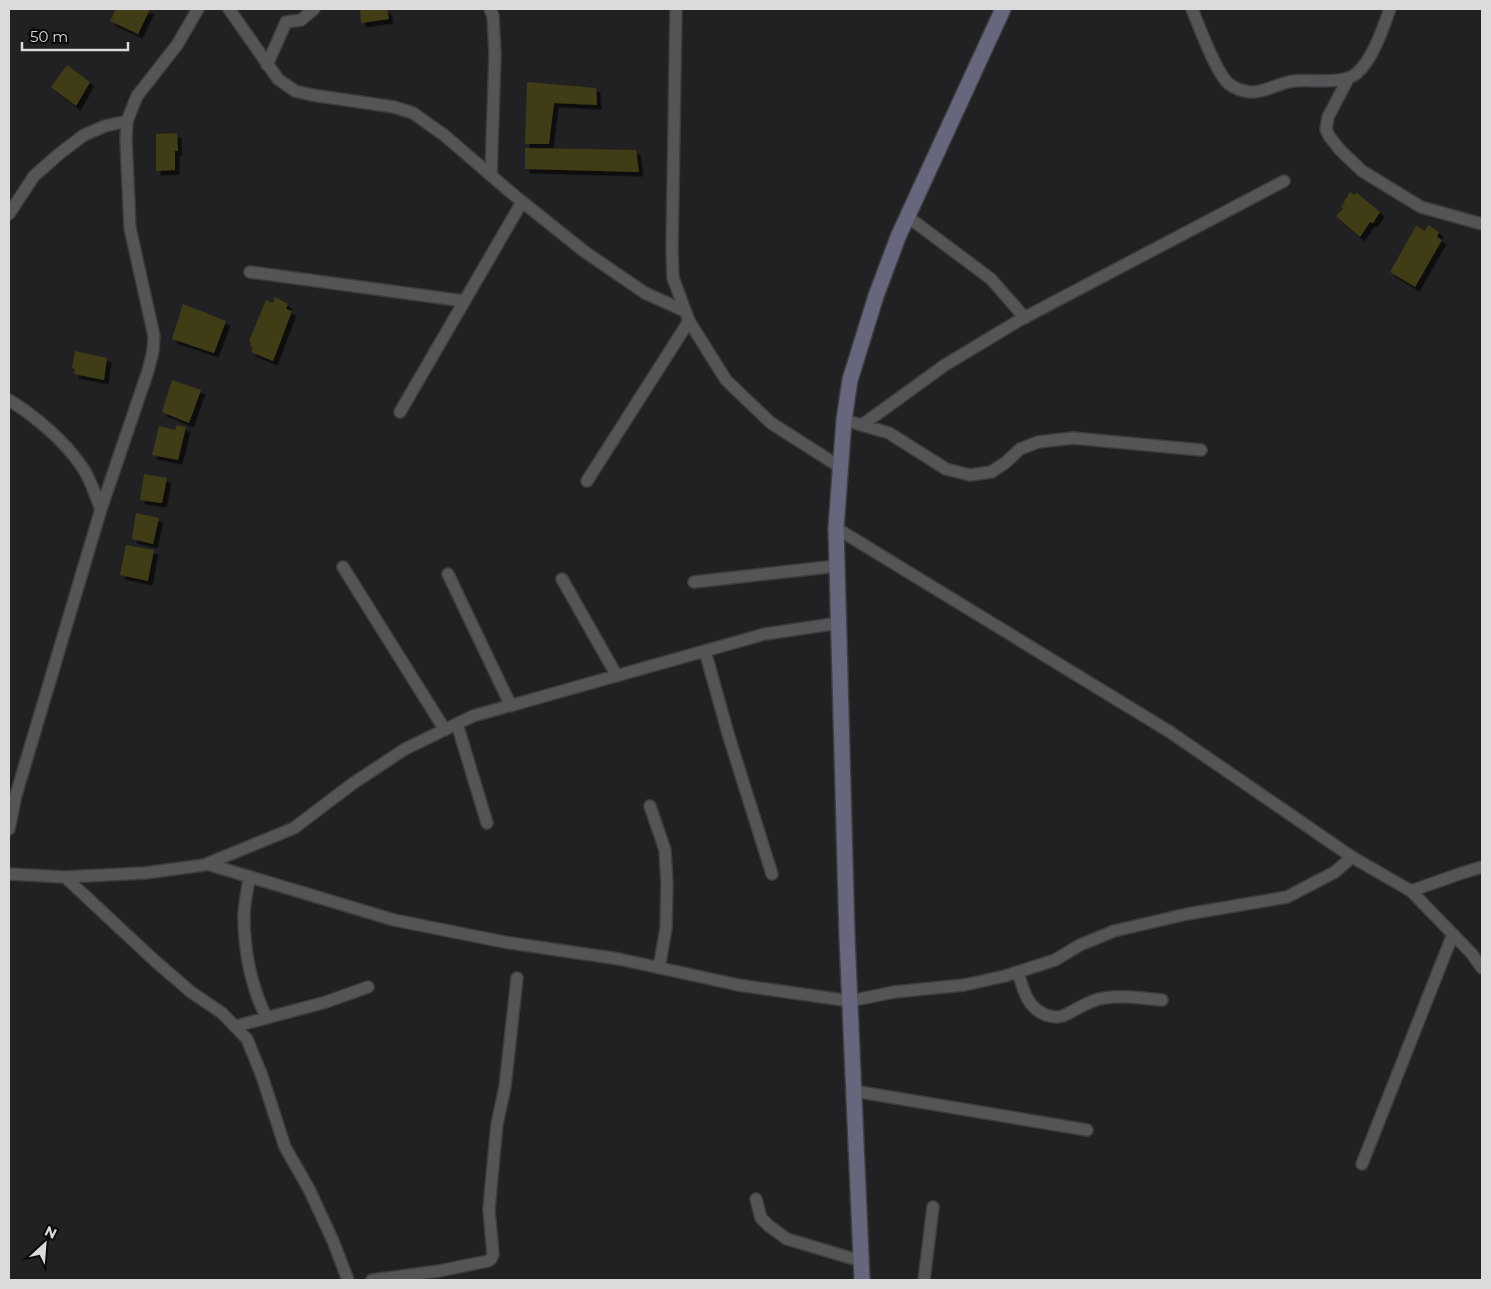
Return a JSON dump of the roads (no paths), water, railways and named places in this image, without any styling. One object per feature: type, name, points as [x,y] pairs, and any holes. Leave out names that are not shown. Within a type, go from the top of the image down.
[{"type":"main road","points":[[862,1280],[850,1001],[836,528],[844,420],[850,380],[870,315],[895,246],[1003,9]]},
{"type":"street","points":[[9,828],[16,795],[101,509],[153,352],[154,336],[130,228],[126,139],[127,121],[137,96],[177,45],[198,9]]},
{"type":"street","points":[[229,9],[278,80],[295,91],[394,107],[413,113],[444,135],[522,202],[585,252],[645,293],[687,316]]},
{"type":"street","points":[[267,65],[286,22],[301,20],[314,9]]},
{"type":"street","points":[[490,9],[493,16],[496,54],[490,175]]},
{"type":"street","points":[[676,9],[673,278],[687,316],[726,380],[771,423],[840,467]]},
{"type":"street","points":[[1192,9],[1219,70],[1227,82],[1235,88],[1250,92],[1260,91],[1292,81],[1348,79]]},
{"type":"street","points":[[1390,9],[1366,63],[1348,79],[1328,117],[1326,129],[1340,150],[1362,171],[1421,207],[1482,224]]},
{"type":"street","points":[[9,214],[34,176],[59,154],[84,135],[105,126],[127,121]]},
{"type":"street","points":[[862,425],[944,365],[1025,318],[1284,181]]},
{"type":"street","points":[[400,412],[522,202]]},
{"type":"street","points":[[908,217],[991,279],[1025,318]]},
{"type":"street","points":[[250,272],[464,301]]},
{"type":"street","points":[[587,481],[687,316]]},
{"type":"street","points":[[9,400],[22,408],[62,441],[83,468],[101,509]]},
{"type":"street","points":[[844,420],[889,433],[946,468],[970,476],[991,472],[1005,463],[1020,449],[1038,442],[1073,438],[1202,450]]},
{"type":"street","points":[[836,528],[1170,732],[1352,857],[1411,891],[1472,954],[1482,968]]},
{"type":"street","points":[[694,582],[837,566]]},
{"type":"street","points":[[343,567],[445,730]]},
{"type":"street","points":[[448,574],[511,706]]},
{"type":"street","points":[[562,579],[617,676]]},
{"type":"street","points":[[9,874],[64,877],[145,874],[207,864],[294,828],[352,784],[405,749],[473,716],[766,634],[839,623]]},
{"type":"street","points":[[705,651],[729,737],[772,874]]},
{"type":"street","points":[[457,724],[488,823]]},
{"type":"street","points":[[650,806],[665,850],[668,884],[666,928],[659,968]]},
{"type":"street","points":[[207,864],[394,920],[504,942],[619,959],[738,985],[850,1001],[894,992],[964,985],[1018,972],[1054,960],[1114,931],[1187,914],[1287,897],[1335,872],[1352,857]]},
{"type":"street","points":[[1411,891],[1482,867]]},
{"type":"street","points":[[64,877],[183,986],[222,1013],[247,1039],[262,1076],[285,1147],[309,1189],[333,1241],[348,1280]]},
{"type":"street","points":[[249,877],[244,915],[248,958],[260,1004],[267,1018]]},
{"type":"street","points":[[1362,1164],[1453,934]]},
{"type":"street","points":[[1018,972],[1031,1005],[1041,1013],[1054,1018],[1103,998],[1126,997],[1162,1000]]},
{"type":"street","points":[[372,1280],[439,1272],[491,1259],[489,1210],[491,1187],[497,1124],[505,1087],[517,978]]},
{"type":"street","points":[[236,1026],[326,1002],[368,987]]},
{"type":"street","points":[[854,1091],[1087,1130]]},
{"type":"street","points":[[756,1199],[761,1218],[787,1239],[861,1260]]},
{"type":"street","points":[[924,1280],[933,1207]]},
{"type":"street","points":[[862,1280],[867,1280]]}]
